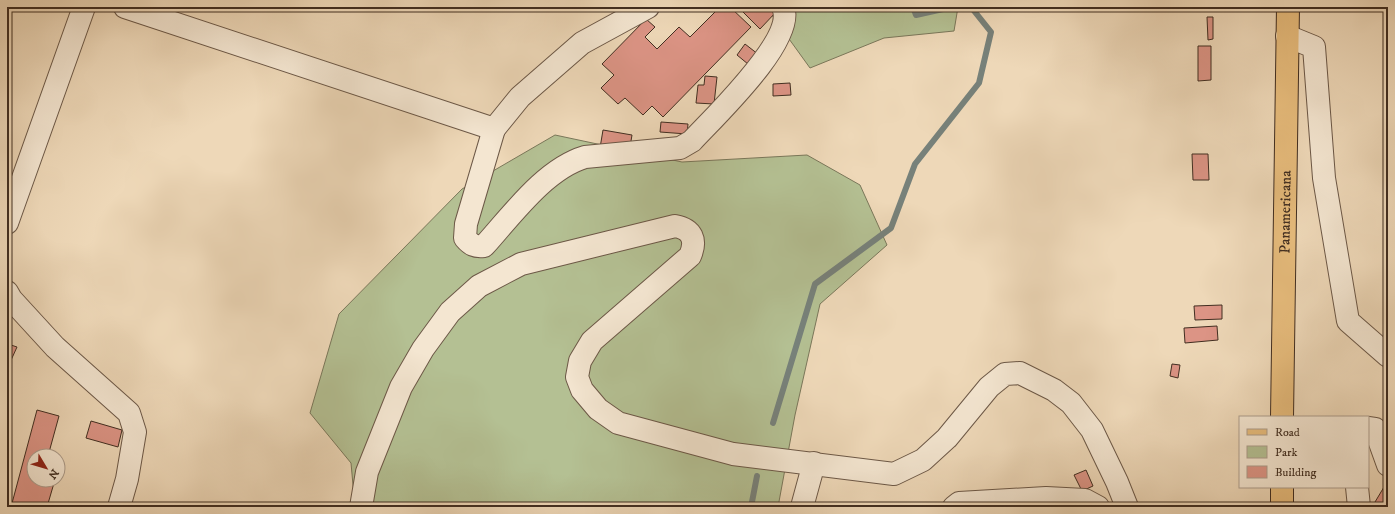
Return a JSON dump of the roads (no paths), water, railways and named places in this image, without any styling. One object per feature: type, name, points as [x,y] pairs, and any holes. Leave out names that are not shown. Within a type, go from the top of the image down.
[{"type":"main road","name":"Panamericana","points":[[1282,416],[1288,7]]},
{"type":"main road","points":[[1282,488],[1282,507]]},
{"type":"street","points":[[7,223],[84,7]]},
{"type":"street","points":[[125,7],[494,130]]},
{"type":"street","points":[[648,7],[582,43],[520,97],[494,130],[466,224],[465,238],[470,244],[476,247],[484,246],[534,189],[573,160],[585,157],[655,152],[680,148],[692,141],[757,71],[780,35],[785,12],[783,7]]},
{"type":"street","points":[[1287,36],[1314,47],[1324,178],[1348,321],[1388,356]]},
{"type":"street","points":[[361,507],[367,472],[401,387],[423,348],[450,312],[473,291],[479,286],[521,264],[675,226],[682,227],[693,237],[695,243],[690,256],[592,341],[580,361],[577,377],[582,390],[598,410],[618,423],[733,454],[894,474],[923,460],[947,438],[989,387],[1005,374],[1020,373],[1054,390],[1071,403],[1092,430],[1117,482],[1127,507]]},
{"type":"street","points":[[8,298],[55,347],[129,413],[134,432],[127,479],[120,507]]},
{"type":"street","points":[[1369,428],[1375,428],[1388,465]]},
{"type":"street","points":[[802,507],[814,463]]},
{"type":"street","points":[[1357,488],[1359,507]]},
{"type":"street","points":[[954,507],[959,503],[1045,503],[1090,505]]},
{"type":"waterway","points":[[913,7],[916,15],[952,7]]},
{"type":"waterway","points":[[773,423],[815,284],[891,228],[915,164],[979,83],[991,32],[971,7]]},
{"type":"waterway","points":[[751,507],[757,476]]}]
